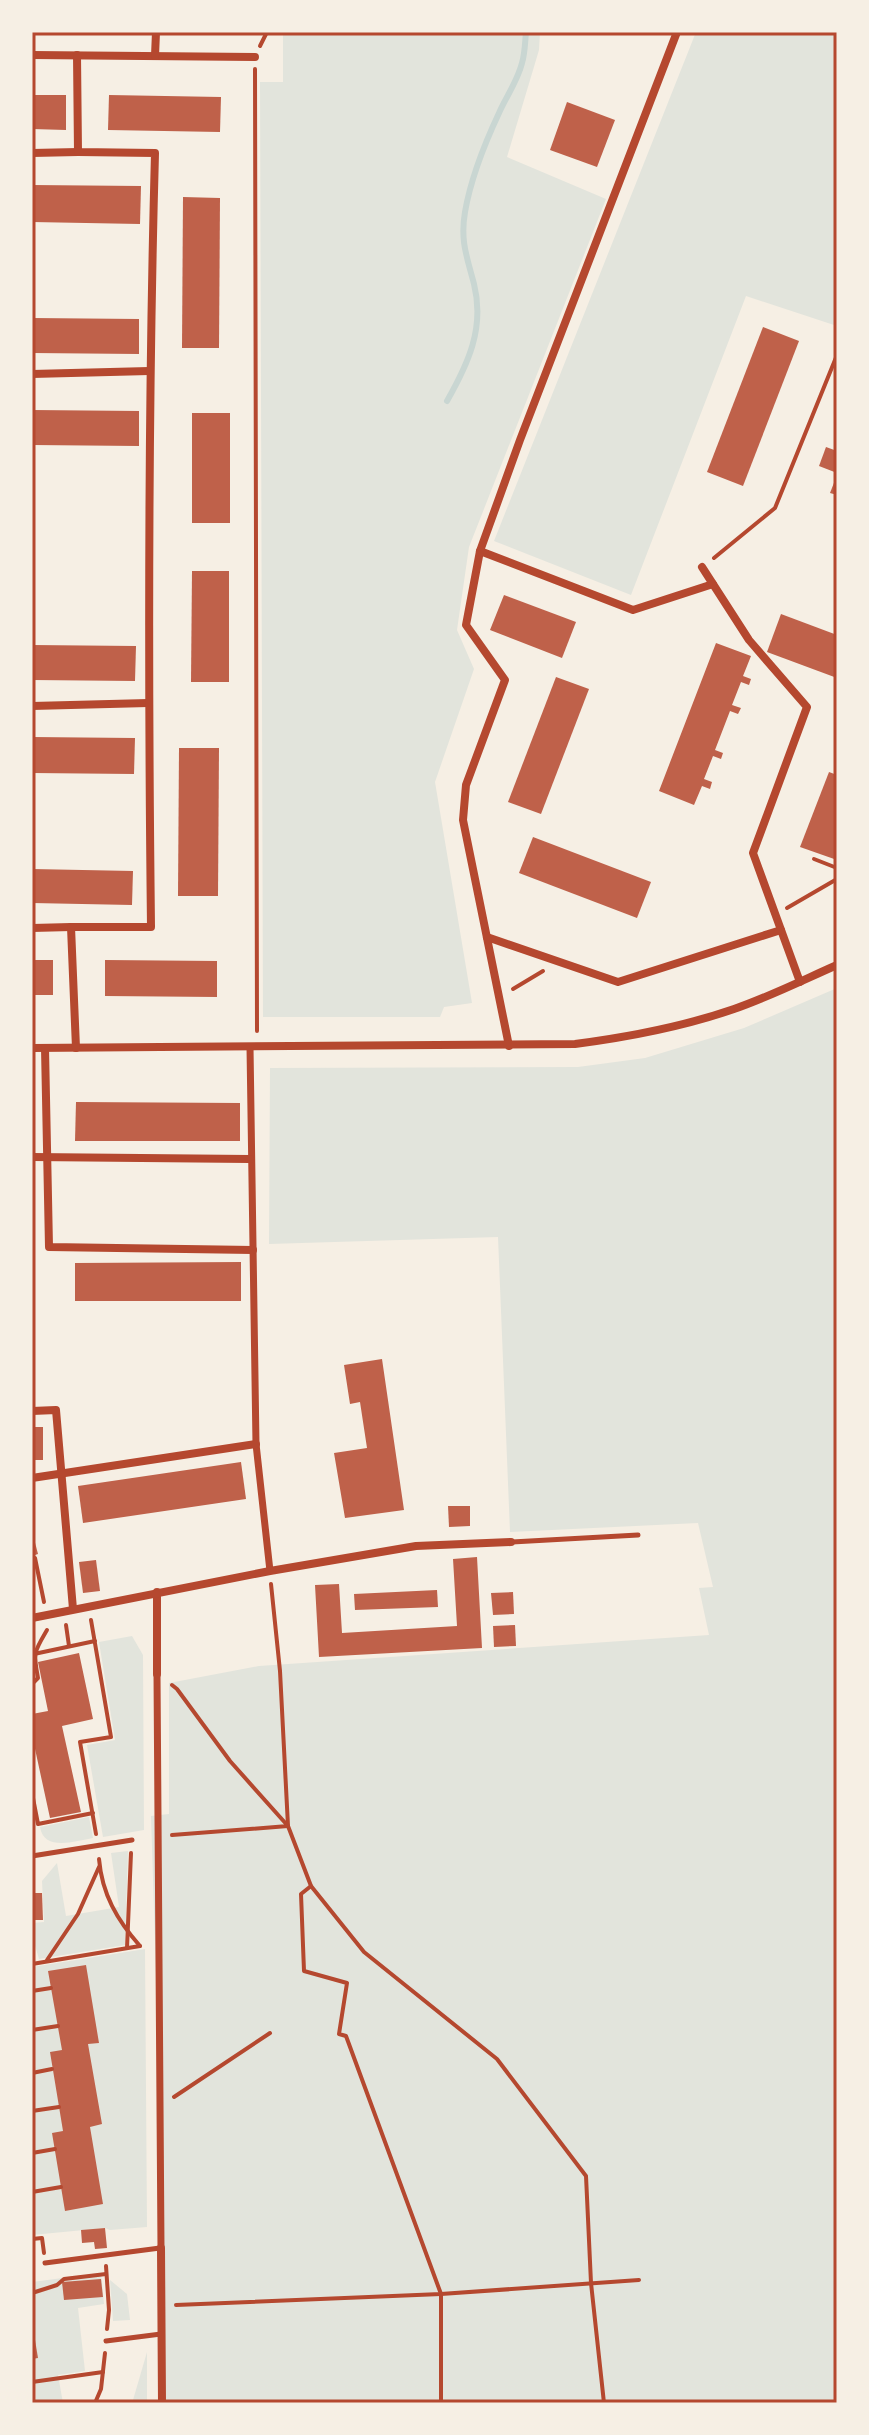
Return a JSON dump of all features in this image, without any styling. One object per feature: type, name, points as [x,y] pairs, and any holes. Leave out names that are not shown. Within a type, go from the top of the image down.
[{"type":"street","points":[[155,56],[156,32]]},
{"type":"street","points":[[509,1046],[463,820],[466,785],[505,680],[466,625],[480,551],[677,32]]},
{"type":"street","points":[[32,55],[255,57]]},
{"type":"street","points":[[77,55],[78,152]]},
{"type":"street","points":[[32,153],[155,153],[149,371],[151,927],[32,928]]},
{"type":"street","points":[[32,374],[149,371]]},
{"type":"street","points":[[480,551],[633,610],[713,584]]},
{"type":"street","points":[[702,567],[749,640],[807,707],[753,853],[800,982]]},
{"type":"street","points":[[32,706],[148,703]]},
{"type":"street","points":[[71,927],[76,1048]]},
{"type":"street","points":[[487,937],[618,982],[781,930]]},
{"type":"street","points":[[32,1048],[575,1044],[664,1030],[735,1009],[837,965]]},
{"type":"street","points":[[250,1047],[256,1444],[270,1571]]},
{"type":"street","points":[[45,1048],[49,1247],[253,1250]]},
{"type":"street","points":[[32,1157],[250,1159]]},
{"type":"street","points":[[32,1411],[56,1410],[73,1609]]},
{"type":"street","points":[[32,1478],[256,1444]]},
{"type":"street","points":[[32,1618],[157,1592],[416,1546],[511,1542]]},
{"type":"street","points":[[157,1592],[162,2403]]},
{"type":"lane","points":[[511,1542],[638,1535]]},
{"type":"lane","points":[[32,1856],[132,1840]]},
{"type":"lane","points":[[45,2263],[161,2248]]},
{"type":"lane","points":[[106,2341],[162,2334]]},
{"type":"path","points":[[255,57],[257,1031]]},
{"type":"path","points":[[702,567],[775,508],[837,355]]},
{"type":"path","points":[[814,859],[837,868]]},
{"type":"path","points":[[785,909],[837,879]]},
{"type":"path","points":[[511,991],[557,962]]},
{"type":"path","points":[[32,1606],[44,1603],[34,1557]]},
{"type":"path","points":[[270,1571],[280,1671],[288,1826],[311,1886],[364,1952],[497,2059],[586,2176],[591,2283],[604,2403]]},
{"type":"path","points":[[91,1618],[111,1737],[80,1742],[107,1897],[114,1912],[140,1946]]},
{"type":"path","points":[[65,1623],[69,1646]]},
{"type":"path","points":[[32,1684],[38,1678],[32,1654],[49,1626]]},
{"type":"path","points":[[32,1654],[95,1641]]},
{"type":"path","points":[[157,1674],[177,1689],[230,1761],[288,1826]]},
{"type":"path","points":[[32,1793],[38,1824],[93,1813]]},
{"type":"path","points":[[158,1836],[288,1826]]},
{"type":"path","points":[[127,1948],[132,1840]]},
{"type":"path","points":[[47,1961],[78,1914],[100,1865]]},
{"type":"path","points":[[311,1886],[301,1894],[304,1971],[347,1983],[339,2034],[346,2036],[441,2294],[441,2403]]},
{"type":"path","points":[[32,1964],[159,1943]]},
{"type":"path","points":[[32,1991],[51,1988]]},
{"type":"path","points":[[32,2030],[58,2026]]},
{"type":"path","points":[[160,2100],[171,2100],[270,2033]]},
{"type":"path","points":[[32,2073],[52,2069]]},
{"type":"path","points":[[32,2111],[59,2107]]},
{"type":"path","points":[[32,2153],[55,2149]]},
{"type":"path","points":[[32,2192],[61,2187]]},
{"type":"path","points":[[32,2239],[42,2238],[45,2263]]},
{"type":"path","points":[[32,2293],[57,2285],[64,2279],[106,2274]]},
{"type":"path","points":[[162,2306],[441,2294],[639,2280]]},
{"type":"path","points":[[32,2382],[103,2372]]},
{"type":"shaded area","points":[[540,32],[539,50],[507,157],[606,199],[469,547],[457,630],[474,669],[435,782],[472,1003],[444,1007],[440,1017],[263,1017],[260,82],[283,82],[283,33]]},
{"type":"shaded area","points":[[696,32],[837,32],[837,326],[746,296],[631,595],[494,541]]},
{"type":"shaded area","points":[[837,988],[837,2403],[163,2403],[159,2067],[151,1816],[169,1814],[169,1683],[259,1666],[709,1635],[699,1588],[713,1587],[698,1523],[510,1532],[498,1237],[269,1244],[270,1068],[578,1067],[645,1058],[744,1028]]},
{"type":"shaded area","points":[[132,1636],[143,1655],[144,1830],[103,1837],[87,1745],[115,1740],[99,1642]]},
{"type":"shaded area","points":[[89,1817],[93,1838],[54,1842],[47,1840],[40,1827]]},
{"type":"shaded area","points":[[128,1851],[125,1945],[39,1959],[32,1923],[44,1922],[42,1881],[57,1863],[66,1916],[119,1907],[111,1853]]},
{"type":"shaded area","points":[[145,1949],[147,2227],[32,2235],[35,1989],[32,1967]]},
{"type":"shaded area","points":[[101,2273],[104,2304],[78,2308],[85,2371],[58,2375],[63,2403],[36,2403],[36,2384],[32,2384],[32,2282]]},
{"type":"shaded area","points":[[110,2280],[127,2294],[130,2320],[113,2321]]},
{"type":"shaded area","points":[[147,2352],[147,2403],[97,2403],[133,2400]]},
{"type":"building","points":[[32,95],[66,95],[66,130],[32,129]]},
{"type":"building","points":[[109,95],[221,97],[220,132],[108,130]]},
{"type":"building","points":[[567,102],[615,120],[597,167],[550,150]]},
{"type":"building","points":[[32,185],[141,186],[140,224],[32,222]]},
{"type":"building","points":[[183,197],[220,198],[219,348],[182,348]]},
{"type":"building","points":[[32,318],[139,319],[139,354],[32,353]]},
{"type":"building","points":[[763,327],[799,341],[743,486],[707,472]]},
{"type":"building","points":[[32,410],[139,411],[139,446],[32,445]]},
{"type":"building","points":[[192,413],[230,413],[230,523],[192,523]]},
{"type":"building","points":[[826,447],[837,451],[837,473],[819,466]]},
{"type":"building","points":[[837,475],[837,495],[830,493]]},
{"type":"building","points":[[192,571],[229,571],[229,682],[191,682]]},
{"type":"building","points":[[504,595],[576,622],[562,658],[490,630]]},
{"type":"building","points":[[781,614],[837,635],[837,678],[767,652]]},
{"type":"building","points":[[716,643],[751,656],[743,676],[751,679],[749,685],[741,682],[732,705],[741,708],[738,714],[730,711],[715,750],[723,753],[721,759],[713,756],[704,779],[712,782],[710,789],[702,786],[694,805],[659,791]]},
{"type":"building","points":[[32,645],[136,646],[135,681],[32,680]]},
{"type":"building","points":[[556,677],[589,689],[541,814],[508,802]]},
{"type":"building","points":[[32,737],[135,738],[134,774],[32,773]]},
{"type":"building","points":[[179,748],[219,748],[218,896],[178,896]]},
{"type":"building","points":[[829,772],[837,775],[837,860],[800,847]]},
{"type":"building","points":[[533,837],[651,882],[637,918],[519,873]]},
{"type":"building","points":[[32,869],[133,871],[132,905],[32,903]]},
{"type":"building","points":[[32,960],[53,960],[53,995],[32,995]]},
{"type":"building","points":[[105,960],[217,961],[217,997],[105,996]]},
{"type":"building","points":[[76,1102],[240,1103],[240,1141],[75,1141]]},
{"type":"building","points":[[241,1262],[241,1301],[75,1301],[75,1263]]},
{"type":"building","points":[[382,1359],[404,1510],[345,1518],[334,1453],[367,1448],[360,1402],[350,1404],[344,1365]]},
{"type":"building","points":[[32,1427],[43,1427],[43,1460],[32,1460]]},
{"type":"building","points":[[241,1462],[246,1499],[83,1523],[78,1486]]},
{"type":"building","points":[[448,1506],[470,1506],[470,1526],[449,1527]]},
{"type":"building","points":[[32,1531],[38,1554],[32,1556]]},
{"type":"building","points":[[477,1557],[482,1648],[319,1657],[315,1585],[339,1584],[342,1633],[457,1626],[453,1559]]},
{"type":"building","points":[[96,1560],[100,1591],[83,1593],[79,1562]]},
{"type":"building","points":[[437,1590],[438,1607],[355,1610],[354,1594]]},
{"type":"building","points":[[513,1592],[514,1614],[493,1615],[491,1593]]},
{"type":"building","points":[[515,1625],[516,1646],[494,1647],[493,1626]]},
{"type":"building","points":[[79,1653],[93,1719],[62,1726],[81,1812],[50,1818],[32,1735],[32,1714],[48,1711],[38,1662]]},
{"type":"building","points":[[32,1893],[42,1893],[43,1920],[32,1920]]},
{"type":"building","points":[[86,1965],[99,2043],[88,2044],[102,2124],[90,2127],[103,2204],[65,2211],[52,2133],[63,2131],[50,2052],[62,2050],[48,1971]]},
{"type":"building","points":[[105,2228],[107,2248],[95,2249],[94,2242],[82,2243],[81,2230]]},
{"type":"building","points":[[101,2279],[103,2297],[64,2300],[62,2282]]},
{"type":"building","points":[[32,2335],[38,2358],[32,2359]]},
{"type":"waterway","points":[[447,401],[468,359],[476,331],[477,300],[464,240],[468,199],[483,149],[520,69],[526,32]]}]
